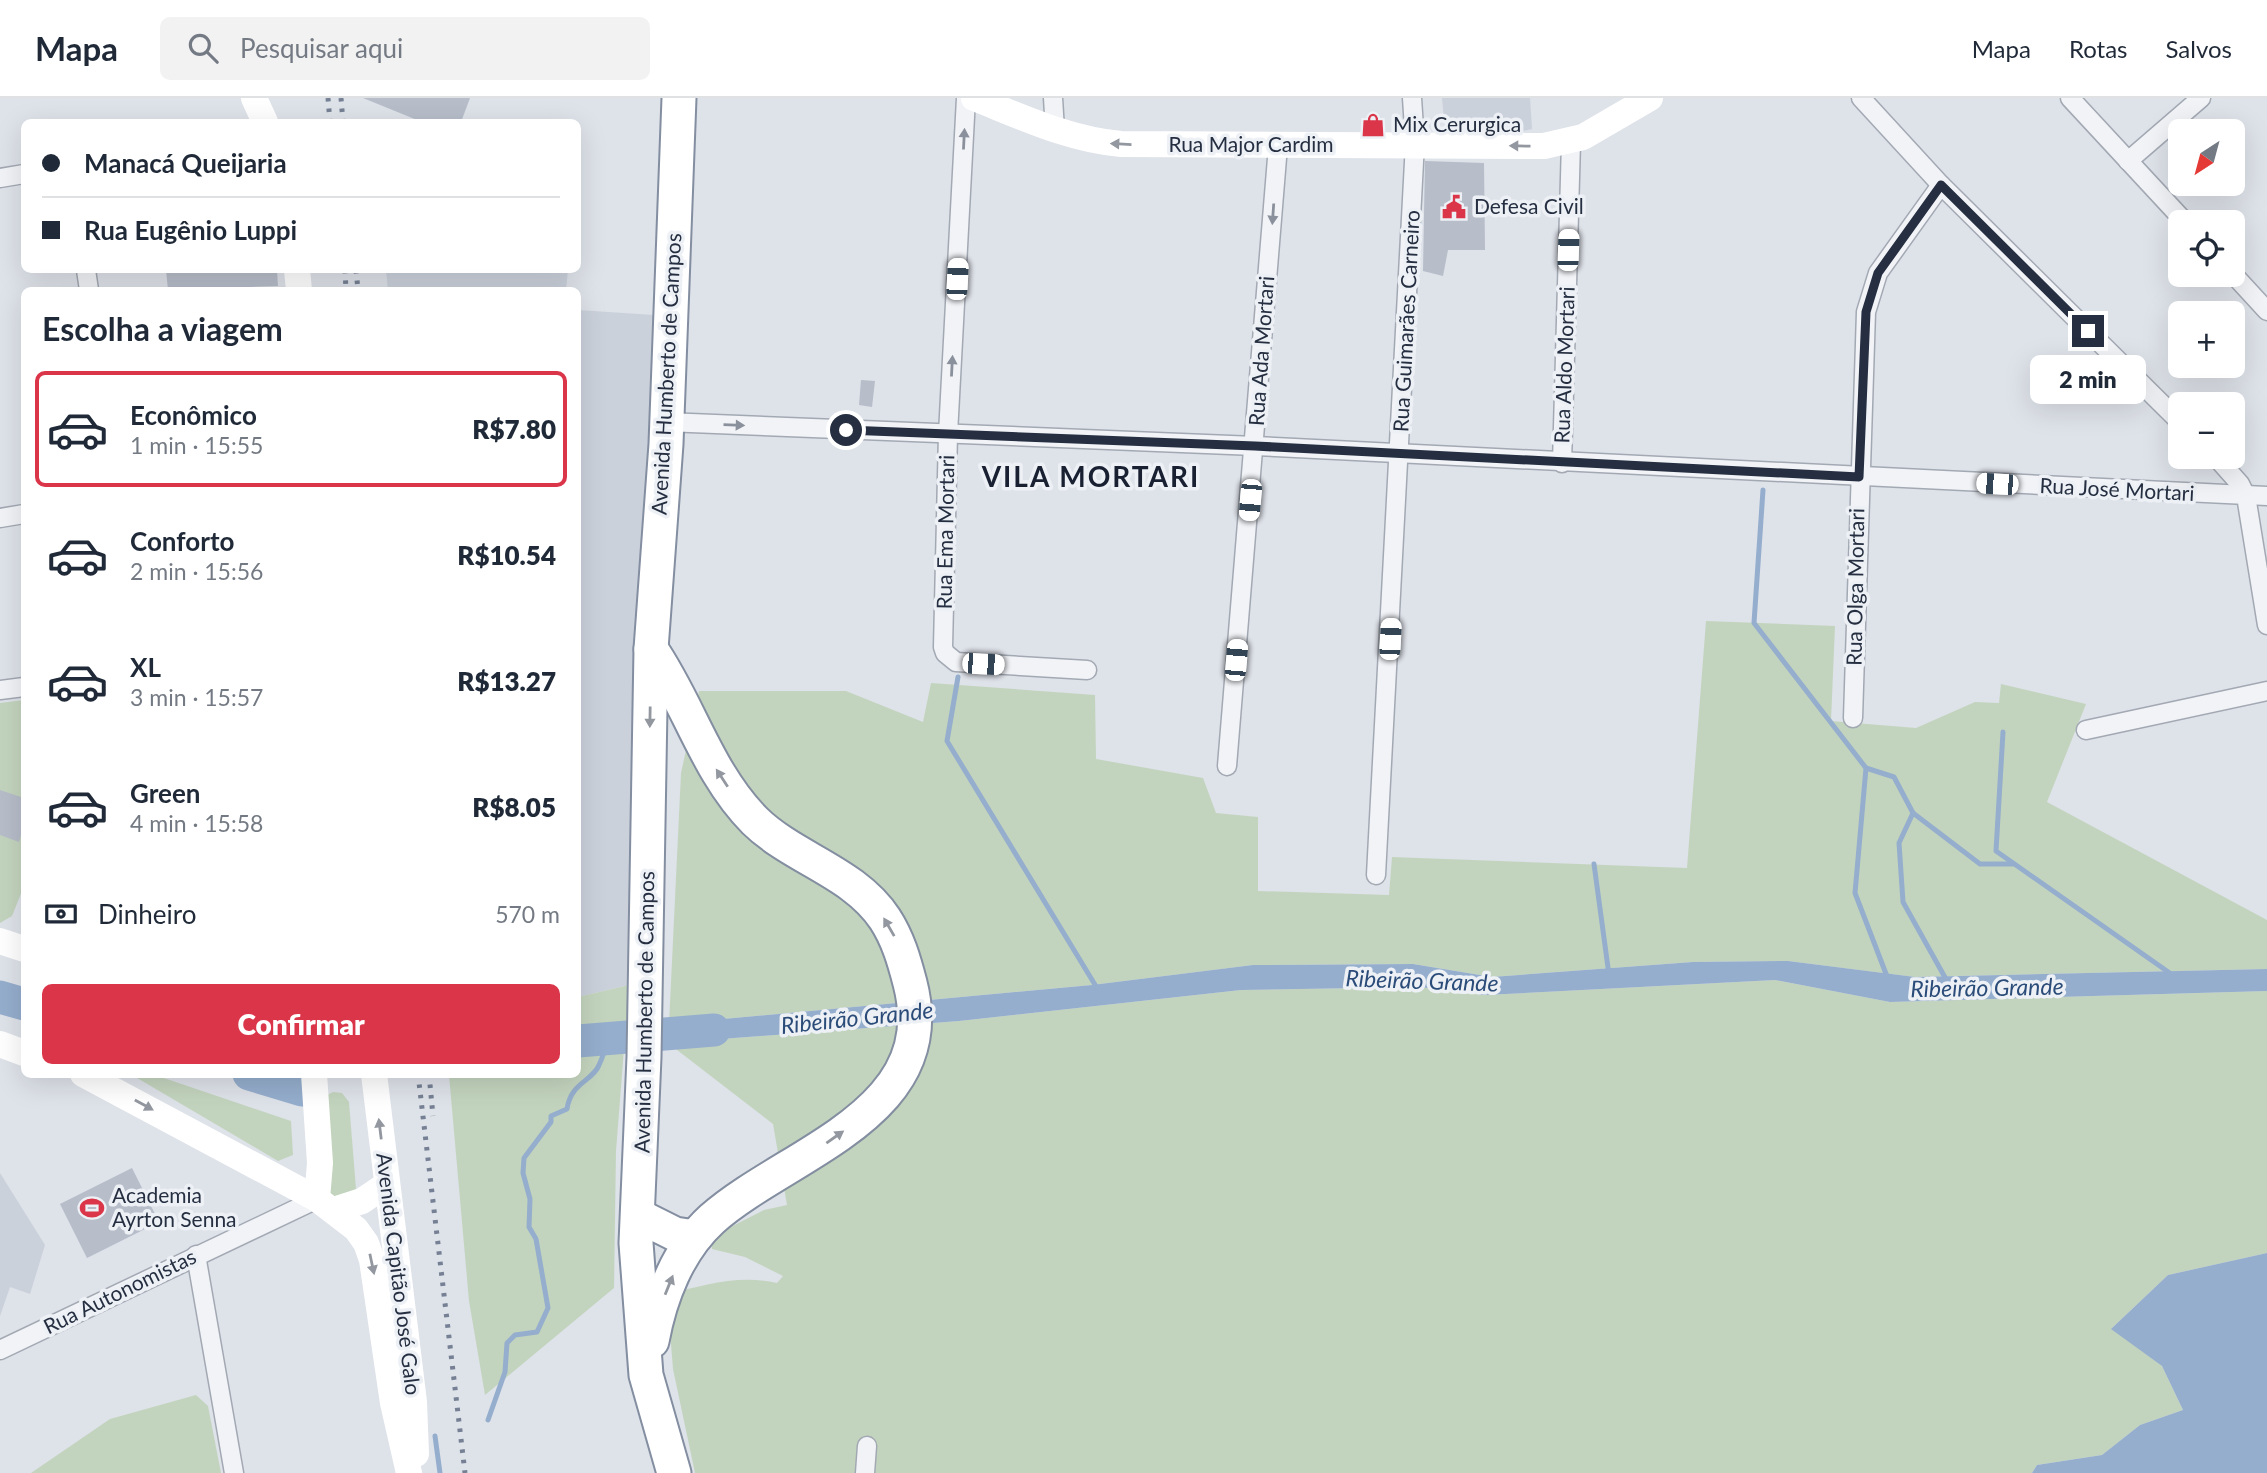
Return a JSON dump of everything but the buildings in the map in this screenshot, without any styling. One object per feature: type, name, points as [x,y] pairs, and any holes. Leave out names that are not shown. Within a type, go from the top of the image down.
[{"type":"highway","name":"Avenida Humberto de Campos","points":[[674,1473],[646,1374],[636,1243],[644,1057],[651,649],[666,422],[679,98]]},
{"type":"highway","name":"Avenida Humberto de Campos","points":[[646,1374],[657,1316],[676,1268],[695,1237],[713,1219],[858,1121],[887,1092],[913,1047],[916,1018],[912,990],[900,947],[885,919],[865,894],[785,845],[755,820],[722,779],[673,681],[651,649]]},
{"type":"highway","points":[[639,1216],[675,1234],[695,1237]]},
{"type":"main road","points":[[254,98],[264,119]]},
{"type":"main road","name":"Rua Major Cardim","points":[[974,98],[1088,140],[1121,144],[1278,146],[1415,143],[1544,146],[1571,142],[1650,98]]},
{"type":"main road","points":[[0,1044],[21,1052]]},
{"type":"main road","name":"Avenida Capitão José Galo","points":[[90,1078],[315,1199],[356,1229],[366,1243],[372,1260],[393,1403],[409,1473]]},
{"type":"main road","points":[[314,1078],[320,1164],[315,1199],[362,1201],[387,1184]]},
{"type":"main road","name":"Avenida Capitão José Galo","points":[[374,1078],[415,1402],[415,1473]]},
{"type":"street","name":"Rua Ema Mortari","points":[[966,98],[948,434],[945,653],[956,662],[1087,670]]},
{"type":"street","points":[[1053,98],[1055,130]]},
{"type":"street","name":"Rua Guimarães Carneiro","points":[[1376,875],[1415,143],[1412,98]]},
{"type":"street","points":[[1861,98],[1941,185],[2168,410]]},
{"type":"street","points":[[2070,98],[2174,210]]},
{"type":"street","points":[[2128,161],[2201,98]]},
{"type":"street","name":"Rua Aldo Mortari","points":[[1562,463],[1571,142]]},
{"type":"street","name":"Rua Ada Mortari","points":[[1227,766],[1278,146]]},
{"type":"street","points":[[0,178],[21,174]]},
{"type":"street","name":"Rua Olga Mortari","points":[[1853,718],[1866,312],[1878,273],[1941,185]]},
{"type":"street","points":[[2245,287],[2267,311]]},
{"type":"street","name":"Rua José Mortari","points":[[666,422],[1255,446],[2267,496]]},
{"type":"street","points":[[2227,469],[2240,484],[2246,496],[2267,625]]},
{"type":"street","points":[[0,518],[21,514]]},
{"type":"street","points":[[0,690],[21,687]]},
{"type":"street","points":[[2086,730],[2267,691]]},
{"type":"street","name":"Rua Autonomistas","points":[[0,1350],[315,1199]]},
{"type":"street","points":[[197,1255],[234,1473]]},
{"type":"street","points":[[865,1473],[867,1446]]},
{"type":"shaded area","points":[[1442,98],[1530,98],[1532,129],[1508,134],[1445,131]]},
{"type":"shaded area","points":[[386,273],[568,273],[566,287],[388,287]]},
{"type":"shaded area","points":[[581,310],[654,315],[629,985],[581,996]]},
{"type":"shaded area","points":[[0,1173],[45,1245],[30,1294],[10,1287],[0,1316]]},
{"type":"green space","points":[[1706,621],[1835,626],[1831,721],[1916,728],[1975,702],[1999,703],[2001,684],[2086,704],[2047,802],[2267,920],[2267,969],[1914,977],[1788,961],[1693,962],[1492,977],[1413,964],[1253,965],[1092,985],[669,1024],[681,773],[699,691],[846,691],[923,722],[931,683],[1095,695],[1096,759],[1203,778],[1216,813],[1258,817],[1258,891],[1389,895],[1392,857],[1687,868]]},
{"type":"green space","points":[[21,700],[21,894],[12,916],[0,923],[0,703]]},
{"type":"green space","points":[[1775,980],[1890,1002],[2267,991],[2267,1253],[2168,1275],[2112,1328],[2162,1366],[2183,1410],[2140,1425],[2102,1455],[2037,1465],[2032,1473],[695,1473],[673,1369],[667,1294],[736,1280],[777,1283],[783,1276],[745,1257],[712,1249],[711,1237],[764,1210],[787,1205],[773,1124],[668,1043],[959,1021],[1241,990],[1419,987],[1485,995]]},
{"type":"green space","points":[[629,985],[616,1151],[614,1288],[485,1395],[469,1301],[449,1078],[581,1078],[581,996]]},
{"type":"green space","points":[[137,1078],[164,1078],[291,1121],[293,1155],[278,1161]]},
{"type":"green space","points":[[333,1092],[342,1093],[349,1102],[356,1189],[337,1200],[326,1193],[325,1096]]},
{"type":"green space","points":[[196,1395],[208,1406],[221,1473],[31,1473],[110,1419]]},
{"type":"water","points":[[1788,961],[1915,977],[2267,969],[2267,991],[1890,1002],[1775,980],[1485,995],[1419,987],[1241,990],[959,1021],[668,1043],[669,1024],[1092,985],[1253,965],[1413,964],[1492,977],[1693,962]]},
{"type":"water","points":[[2267,1253],[2267,1473],[2032,1473],[2037,1465],[2102,1455],[2140,1425],[2183,1410],[2162,1366],[2111,1329],[2168,1275]]},
{"type":"waterway","points":[[1763,490],[1754,623],[1866,768],[1894,777],[1913,813],[1980,864],[2014,864]]},
{"type":"waterway","points":[[958,677],[947,741],[1097,988]]},
{"type":"waterway","points":[[2003,732],[1996,851],[2174,976]]},
{"type":"waterway","points":[[1866,768],[1855,893],[1888,979]]},
{"type":"waterway","points":[[1913,813],[1899,843],[1903,902],[1947,981]]},
{"type":"waterway","points":[[1594,864],[1609,975]]},
{"type":"waterway","name":"Ribeirão Grande","points":[[0,997],[21,1003]]},
{"type":"waterway","name":"Ribeirão Grande","points":[[581,1041],[714,1030]]},
{"type":"waterway","points":[[488,1420],[505,1372],[507,1343],[515,1335],[537,1332],[548,1308],[536,1239],[529,1227],[530,1199],[523,1173],[524,1158],[551,1122],[551,1116],[567,1109],[573,1093],[596,1070],[606,1047],[614,1037]]},
{"type":"waterway","name":"Ribeirão Grande","points":[[262,1078],[302,1090]]},
{"type":"waterway","points":[[435,1436],[440,1473]]},
{"type":"railway","points":[[328,98],[330,119]]},
{"type":"railway","points":[[341,98],[343,119]]},
{"type":"railway","points":[[345,273],[346,287]]},
{"type":"railway","points":[[356,273],[358,287]]},
{"type":"railway","points":[[418,1078],[465,1473]]},
{"type":"railway","points":[[429,1078],[433,1116]]},
{"type":"place","name":"Mix Cerurgica","points":[[1373,125]]},
{"type":"place","name":"Defesa Civil","points":[[1454,207]]},
{"type":"place","name":"Academia Ayrton Senna","points":[[92,1208]]},
{"type":"district","name":"VILA MORTARI","points":[[1091,477]]},
{"type":"route","points":[[846,430],[1255,446],[1859,477],[1866,312],[1871,289],[1878,273],[1941,185],[2088,331]]}]
